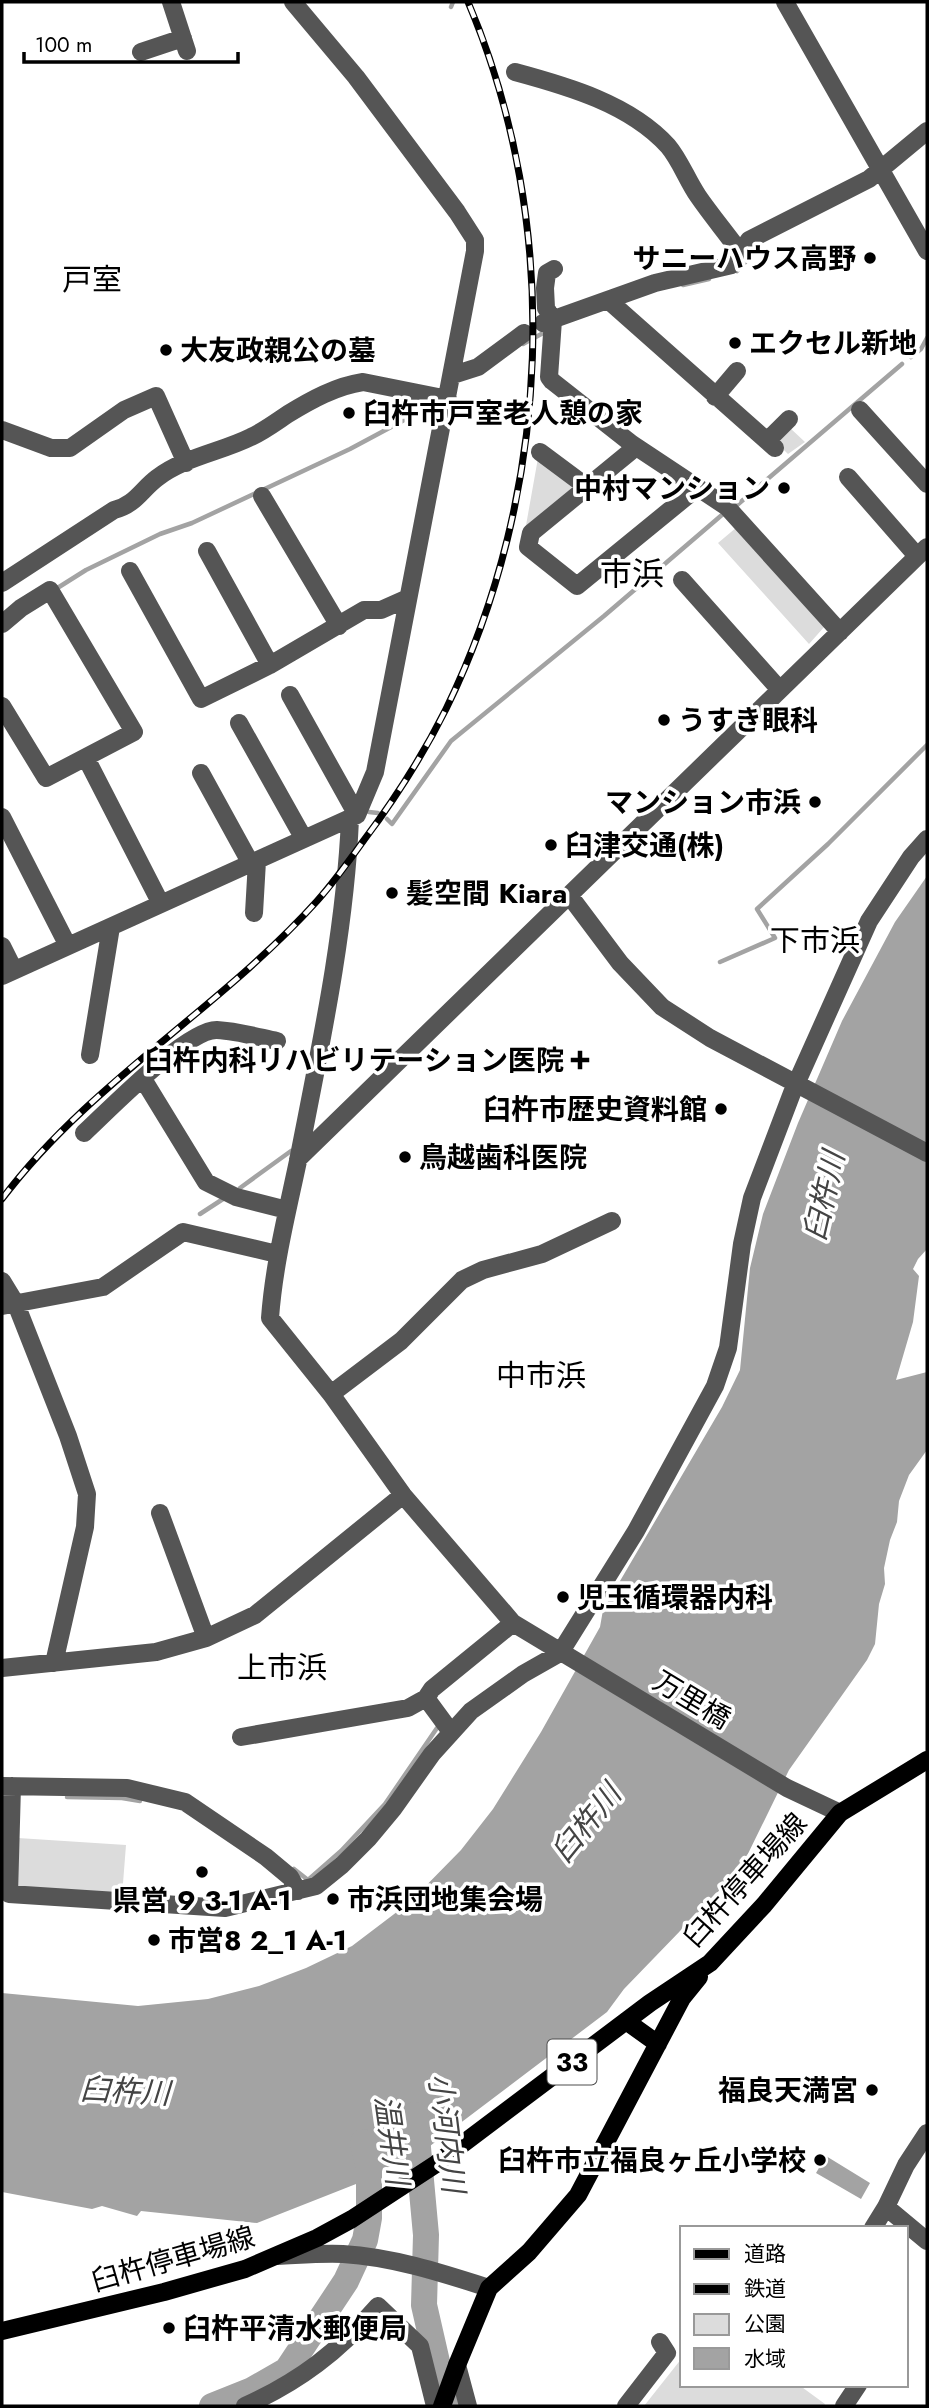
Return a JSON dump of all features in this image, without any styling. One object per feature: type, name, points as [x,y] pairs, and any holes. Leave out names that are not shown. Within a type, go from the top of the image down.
[{"type":"main road","name":"臼杵停車場線","points":[[2,2331],[164,2292],[245,2269],[278,2256],[352,2219],[414,2180],[626,2021],[710,1963],[764,1905],[840,1814],[927,1760]]},
{"type":"main road","points":[[440,2406],[489,2288],[529,2252],[578,2195],[682,1998],[710,1963]]},
{"type":"main road","points":[[626,2021],[657,2045]]},
{"type":"street","points":[[141,52],[185,45],[171,2]]},
{"type":"street","points":[[2,946],[8,973],[353,817],[375,772],[453,375],[475,240],[387,117],[293,2]]},
{"type":"street","points":[[785,2],[927,251]]},
{"type":"street","points":[[515,72],[554,82],[585,94],[646,126],[670,149],[698,195],[734,244],[742,248]]},
{"type":"street","points":[[548,322],[613,304],[655,283],[732,265],[749,240],[869,179],[927,131]]},
{"type":"street","points":[[554,268],[547,273],[545,288],[552,381],[636,447],[726,507],[840,632]]},
{"type":"street","points":[[613,304],[771,444],[789,419]]},
{"type":"street","points":[[453,375],[478,367],[524,333]]},
{"type":"street","points":[[715,397],[737,371]]},
{"type":"street","points":[[2,583],[114,510],[126,507],[156,479],[217,449],[250,438],[290,412],[327,393],[349,384],[363,382],[448,399]]},
{"type":"street","points":[[2,430],[51,448],[71,448],[124,410],[156,396],[186,463]]},
{"type":"street","points":[[860,410],[927,484]]},
{"type":"street","points":[[636,447],[531,533],[528,547],[577,586],[697,488]]},
{"type":"street","points":[[540,452],[587,486]]},
{"type":"street","points":[[298,1159],[922,552],[848,477]]},
{"type":"street","points":[[262,496],[339,626]]},
{"type":"street","points":[[207,551],[270,665]]},
{"type":"street","points":[[131,571],[201,699],[270,665],[364,610],[381,610],[408,598]]},
{"type":"street","points":[[682,580],[780,690]]},
{"type":"street","points":[[2,624],[50,590],[134,732],[46,778],[2,706]]},
{"type":"street","points":[[290,695],[353,817]]},
{"type":"street","points":[[239,723],[304,839]]},
{"type":"street","points":[[86,758],[161,904]]},
{"type":"street","points":[[201,773],[254,862],[254,913]]},
{"type":"street","points":[[2,817],[68,946]]},
{"type":"street","name":"万里橋","points":[[353,817],[329,999],[277,1254],[270,1318],[331,1394],[403,1495],[513,1623],[787,1788],[840,1814]]},
{"type":"street","points":[[298,1891],[290,1877],[266,1857],[185,1802],[127,1788],[7,1786],[9,1894],[225,1908],[298,1891],[316,1886],[368,1839],[432,1754],[471,1711],[523,1674],[565,1655],[715,1386],[728,1348],[742,1244],[752,1198],[802,1087],[870,921],[911,857],[927,839]]},
{"type":"street","points":[[569,895],[620,963],[662,1007],[710,1038],[927,1153]]},
{"type":"street","points":[[90,1055],[111,927]]},
{"type":"street","points":[[84,1133],[143,1079],[197,1036],[215,1030],[277,1041]]},
{"type":"street","points":[[143,1079],[206,1182],[236,1197],[287,1210]]},
{"type":"street","points":[[331,1394],[401,1341],[462,1280],[483,1269],[542,1254],[612,1221]]},
{"type":"street","points":[[9,1305],[103,1287],[183,1232],[277,1254]]},
{"type":"street","points":[[2,1281],[9,1305],[68,1436],[87,1494],[85,1527],[54,1663]]},
{"type":"street","points":[[2,1668],[156,1652],[206,1638],[255,1615],[403,1495]]},
{"type":"street","points":[[160,1513],[206,1638]]},
{"type":"street","points":[[241,1737],[408,1708],[426,1698],[432,1689],[513,1623]]},
{"type":"street","points":[[426,1698],[451,1732]]},
{"type":"street","points":[[874,2226],[906,2165],[927,2133]]},
{"type":"street","points":[[886,2207],[927,2241]]},
{"type":"street","points":[[278,2256],[345,2255],[379,2259],[437,2272],[489,2288]]},
{"type":"street","points":[[245,2406],[292,2383],[334,2352],[378,2306],[420,2346],[440,2406]]},
{"type":"street","points":[[626,2406],[667,2353],[660,2342]]},
{"type":"street","points":[[457,2365],[468,2406]]},
{"type":"street","points":[[844,2406],[857,2387]]},
{"type":"green space","points":[[789,427],[805,442],[788,454],[774,440]]},
{"type":"green space","points":[[538,458],[574,484],[574,492],[525,531]]},
{"type":"green space","points":[[737,527],[825,626],[809,644],[718,543]]},
{"type":"green space","points":[[18,1838],[126,1845],[122,1896],[18,1890]]},
{"type":"green space","points":[[680,2361],[680,2387],[802,2387],[825,2404],[824,2406],[644,2406]]},
{"type":"water","name":"臼杵川","points":[[927,876],[927,1249],[913,1269],[919,1276],[913,1322],[896,1380],[927,1372],[927,1450],[909,1475],[899,1501],[897,1522],[884,1568],[885,1584],[879,1604],[875,1644],[867,1660],[789,1770],[741,1868],[624,1989],[607,2012],[430,2146],[356,2184],[257,2223],[141,2211],[137,2216],[102,2206],[92,2209],[2,2192],[2,1993],[138,2006],[208,1999],[259,1986],[352,1946],[410,1902],[461,1850],[493,1809],[541,1732],[600,1627],[603,1610],[722,1407],[740,1370],[750,1268],[763,1214],[842,1021],[895,922]]},
{"type":"water","points":[[826,2156],[870,2183],[861,2199],[816,2173]]},
{"type":"waterway","points":[[451,7],[453,2]]},
{"type":"waterway","points":[[737,271],[749,258]]},
{"type":"waterway","points":[[683,285],[709,279]]},
{"type":"waterway","points":[[523,344],[545,332]]},
{"type":"waterway","points":[[911,357],[921,349],[927,338]]},
{"type":"waterway","points":[[736,506],[902,364]]},
{"type":"waterway","points":[[59,587],[86,570],[160,534],[192,523],[350,449],[436,403]]},
{"type":"waterway","points":[[387,819],[392,824],[451,741],[723,514]]},
{"type":"waterway","points":[[720,962],[775,938],[757,909],[828,844],[927,745]]},
{"type":"waterway","points":[[369,812],[378,813]]},
{"type":"waterway","points":[[240,1188],[291,1151]]},
{"type":"waterway","points":[[200,1214],[223,1199]]},
{"type":"waterway","points":[[294,1869],[308,1880],[341,1851],[385,1804],[437,1728]]},
{"type":"waterway","points":[[67,1797],[140,1801]]},
{"type":"waterway","name":"小河内川","points":[[415,2115],[426,2235],[424,2305],[437,2362],[453,2406]]},
{"type":"waterway","name":"温井川","points":[[212,2406],[252,2390],[287,2370],[346,2281],[365,2240],[369,2218],[369,2171],[363,2142]]},
{"type":"railway","points":[[2,1199],[37,1157],[75,1118],[239,977],[323,894],[398,793],[418,760],[446,709],[481,625],[508,538],[525,449],[532,358],[531,266],[520,176],[499,88],[468,2]]},
{"type":"place","name":"サニーハウス高野","points":[[870,258]]},
{"type":"place","name":"エクセル新地","points":[[735,343]]},
{"type":"place","name":"大友政親公の墓","points":[[166,350]]},
{"type":"place","name":"臼杵市戸室老人憩の家","points":[[349,413]]},
{"type":"place","name":"中村マンション","points":[[784,488]]},
{"type":"place","name":"うすき眼科","points":[[664,720]]},
{"type":"place","name":"マンション市浜","points":[[815,802]]},
{"type":"place","name":"臼津交通(株)","points":[[551,845]]},
{"type":"place","name":"髪空間 Kiara","points":[[392,893]]},
{"type":"place","name":"臼杵内科リハビリテーション医院","points":[[580,1060]]},
{"type":"place","name":"臼杵市歴史資料館","points":[[721,1109]]},
{"type":"place","name":"鳥越歯科医院","points":[[405,1157]]},
{"type":"place","name":"児玉循環器内科","points":[[563,1597]]},
{"type":"place","name":"県営 9 3-1 A-1","points":[[202,1872]]},
{"type":"place","name":"市浜団地集会場","points":[[333,1899]]},
{"type":"place","name":"市営8 2_1 A-1","points":[[154,1940]]},
{"type":"place","name":"福良天満宮","points":[[872,2090]]},
{"type":"place","name":"臼杵市立福良ヶ丘小学校","points":[[820,2160]]},
{"type":"place","name":"臼杵平清水郵便局","points":[[169,2328]]},
{"type":"district","name":"戸室","points":[[92,279]]},
{"type":"district","name":"市浜","points":[[632,574]]},
{"type":"district","name":"下市浜","points":[[815,940]]},
{"type":"district","name":"中市浜","points":[[541,1375]]},
{"type":"district","name":"上市浜","points":[[282,1667]]}]
